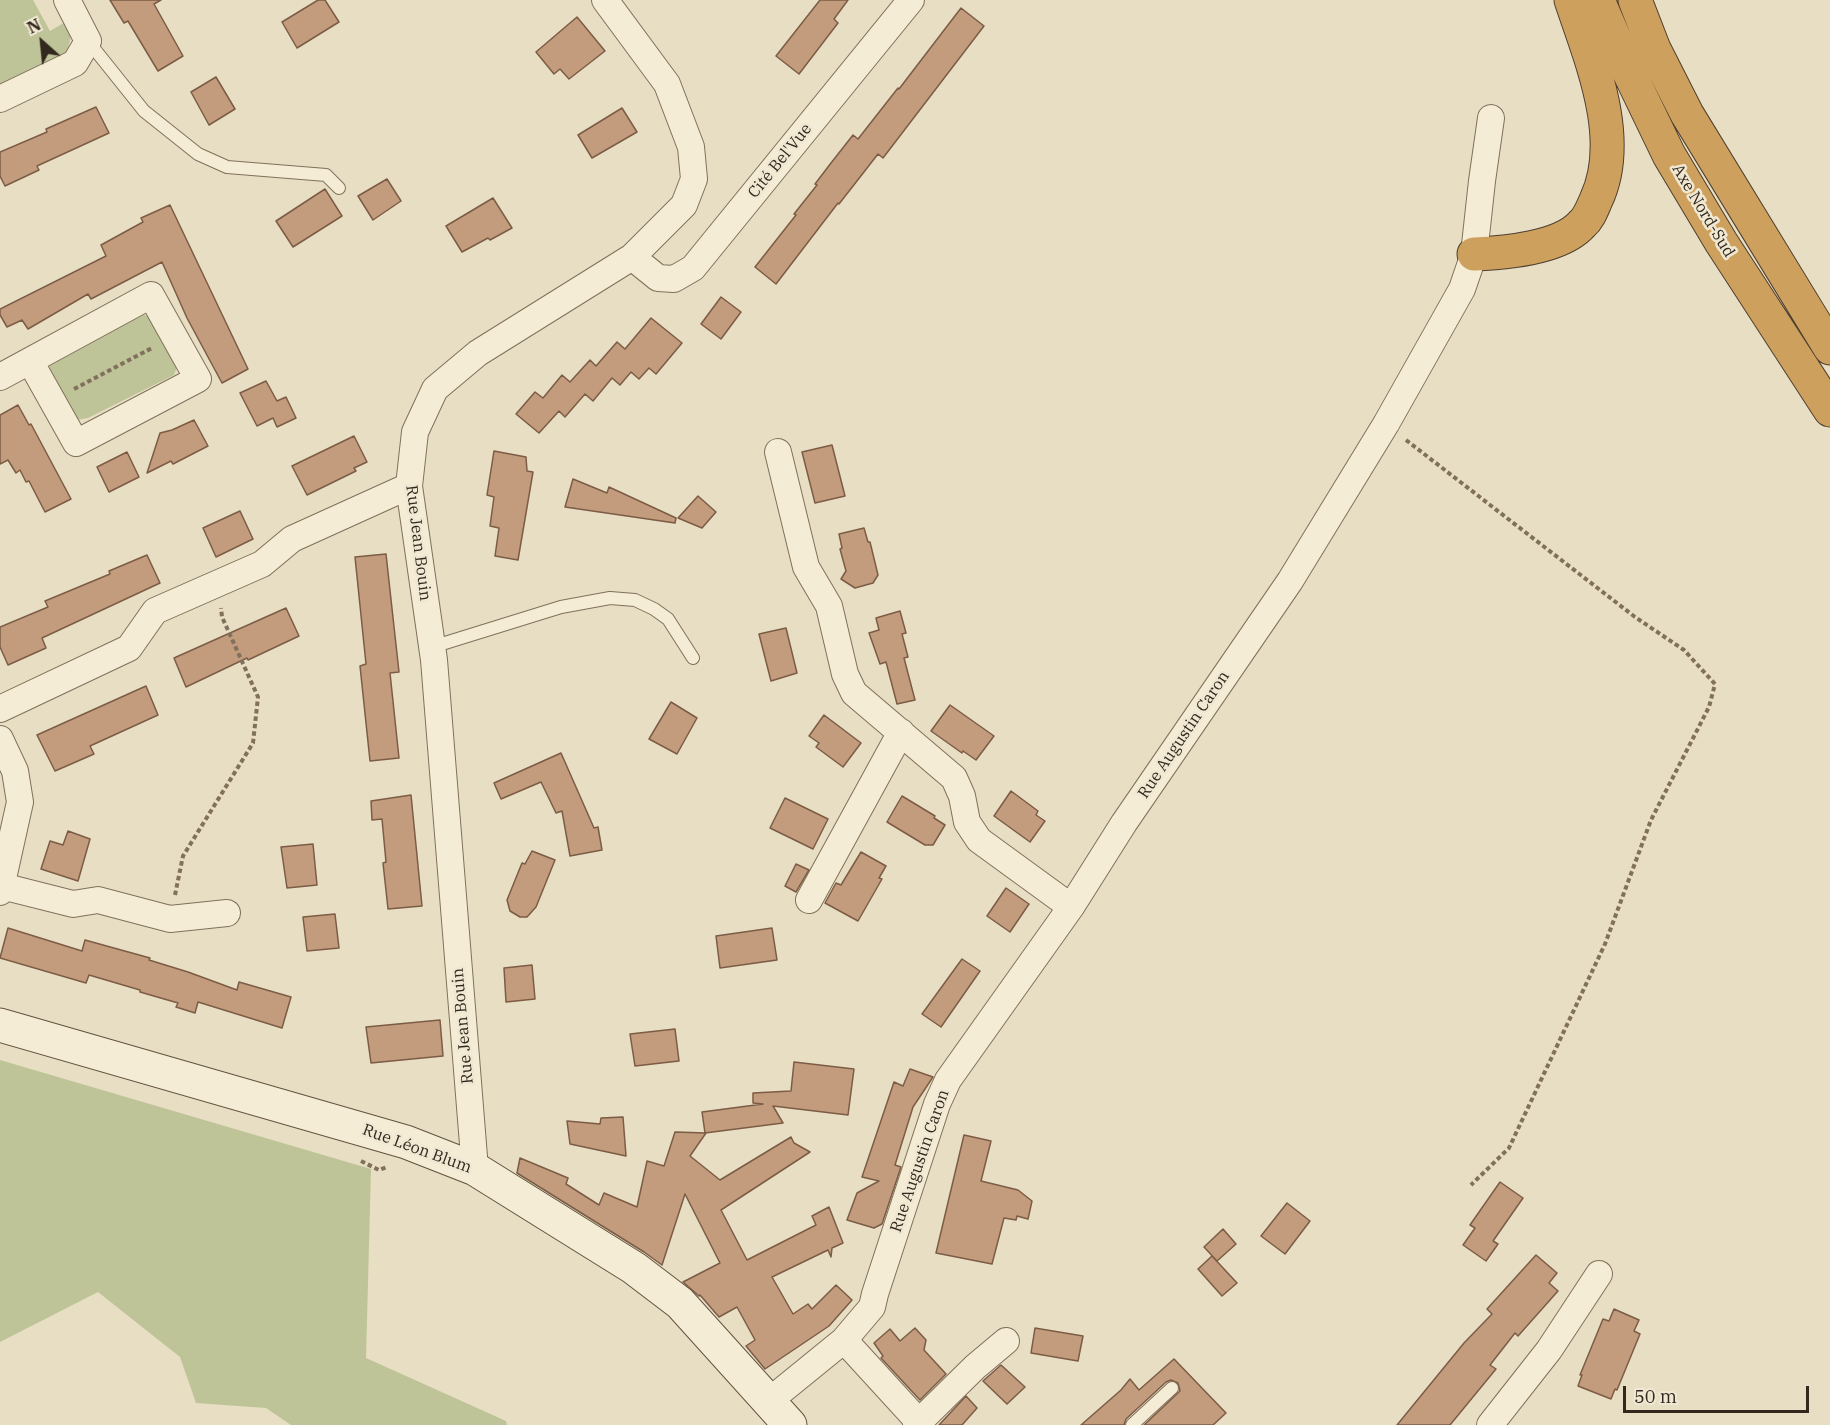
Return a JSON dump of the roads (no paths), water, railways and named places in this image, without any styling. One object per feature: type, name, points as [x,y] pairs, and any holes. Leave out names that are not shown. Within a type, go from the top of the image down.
[{"type":"highway","points":[[1474,254],[1492,254],[1535,247],[1570,233],[1582,225],[1599,193],[1607,154],[1605,120],[1595,74],[1571,0]]},
{"type":"highway","name":"Axe Nord-Sud","points":[[1598,0],[1628,70],[1670,155],[1721,242],[1830,410]]},
{"type":"highway","points":[[1635,0],[1654,49],[1687,114],[1830,348]]},
{"type":"street","points":[[0,99],[75,63],[88,41],[67,0]]},
{"type":"street","name":"Rue Jean Bouin","points":[[475,1169],[432,647],[409,486],[415,432],[435,389],[478,353],[632,257],[684,205],[693,179],[692,147],[667,84],[605,0]]},
{"type":"street","name":"Cité Bel'Vue","points":[[632,257],[658,278],[674,279],[693,268],[911,0]]},
{"type":"street","name":"Rue Augustin Caron","points":[[769,1401],[844,1340],[872,1307],[937,1104],[948,1080],[1071,907],[1124,823],[1290,581],[1386,424],[1462,289],[1474,254],[1491,118]]},
{"type":"street","points":[[0,377],[151,295],[198,380],[76,443],[30,361]]},
{"type":"street","points":[[778,452],[806,567],[829,606],[844,675],[854,693],[954,778],[962,796],[967,822],[979,840],[1071,907]]},
{"type":"street","points":[[0,709],[129,648],[155,610],[262,564],[292,539],[409,486]]},
{"type":"street","points":[[809,900],[901,732]]},
{"type":"street","points":[[0,739],[15,771],[20,802],[1,889],[73,904],[98,900],[170,920],[227,913]]},
{"type":"street","name":"Rue Léon Blum","points":[[0,1025],[406,1142],[475,1169],[634,1268],[680,1303],[790,1425]]},
{"type":"street","points":[[1490,1425],[1549,1350],[1599,1274]]},
{"type":"street","points":[[844,1340],[918,1424],[975,1367],[1006,1341]]},
{"type":"lane","points":[[88,41],[144,111],[198,154],[227,167],[326,175],[339,188]]},
{"type":"lane","points":[[432,647],[561,607],[610,598],[635,600],[668,619],[693,658]]},
{"type":"lane","points":[[1132,1425],[1172,1388]]}]
